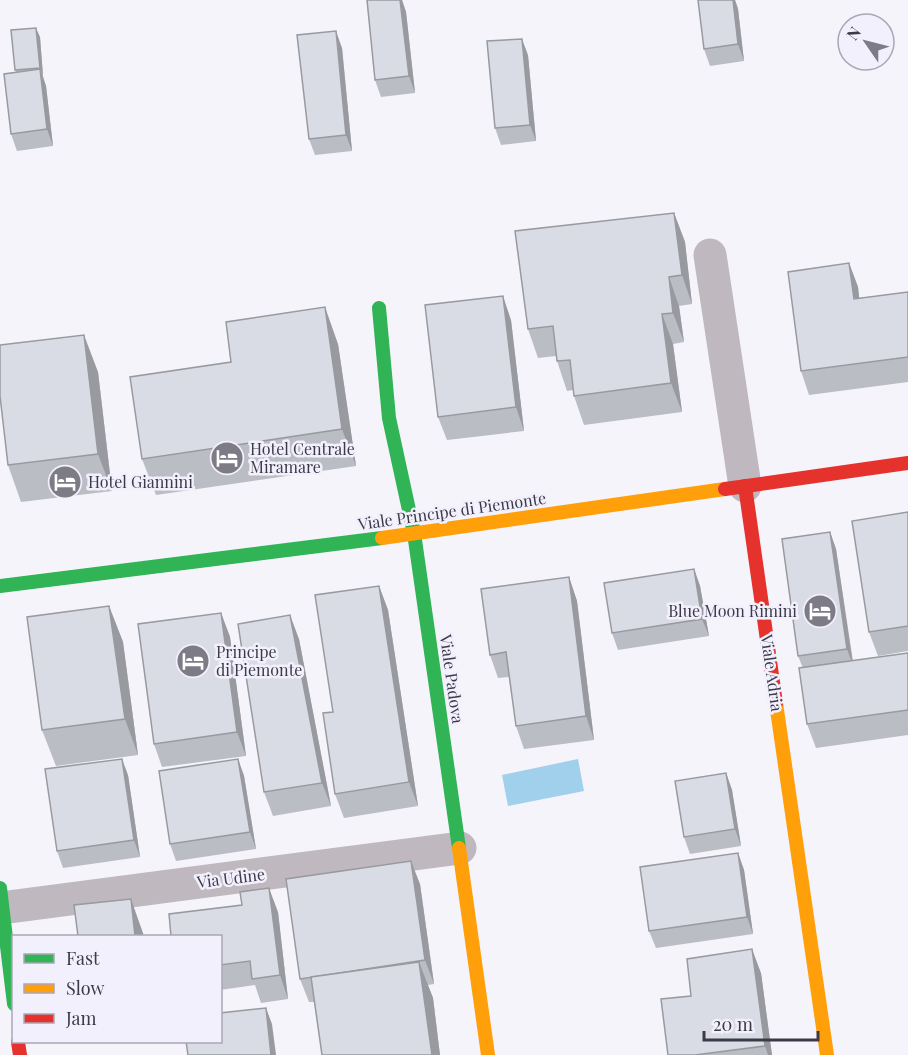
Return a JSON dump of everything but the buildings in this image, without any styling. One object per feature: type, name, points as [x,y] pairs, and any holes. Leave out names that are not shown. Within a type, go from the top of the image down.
[{"type":"street","name":"Viale Adria","points":[[710,255],[746,486],[827,1055]]},
{"type":"street","name":"Viale Padova","points":[[379,308],[389,418],[414,533],[488,1055]]},
{"type":"street","name":"Viale Principe di Piemonte","points":[[0,586],[414,533],[908,463]]},
{"type":"street","name":"Via Udine","points":[[1,898],[460,848]]},
{"type":"street","points":[[1,898],[12,988]]},
{"type":"water","points":[[578,759],[584,791],[508,806],[502,775]]},
{"type":"traffic: fast","points":[[379,308],[389,418],[414,533],[459,848]]},
{"type":"traffic: fast","points":[[0,586],[382,538]]},
{"type":"traffic: fast","points":[[0,888],[12,987]]},
{"type":"traffic: slow","points":[[382,538],[725,489]]},
{"type":"traffic: slow","points":[[776,703],[827,1055]]},
{"type":"traffic: slow","points":[[459,848],[488,1055]]},
{"type":"traffic: jam","points":[[725,489],[908,463]]},
{"type":"traffic: jam","points":[[745,486],[776,703]]},
{"type":"traffic: jam","points":[[18,1043],[20,1055]]},
{"type":"place","name":"Hotel Centrale Miramare","points":[[227,458]]},
{"type":"place","name":"Hotel Giannini","points":[[65,482]]},
{"type":"place","name":"Blue Moon Rimini","points":[[820,611]]},
{"type":"place","name":"Principe di Piemonte","points":[[193,661]]}]
